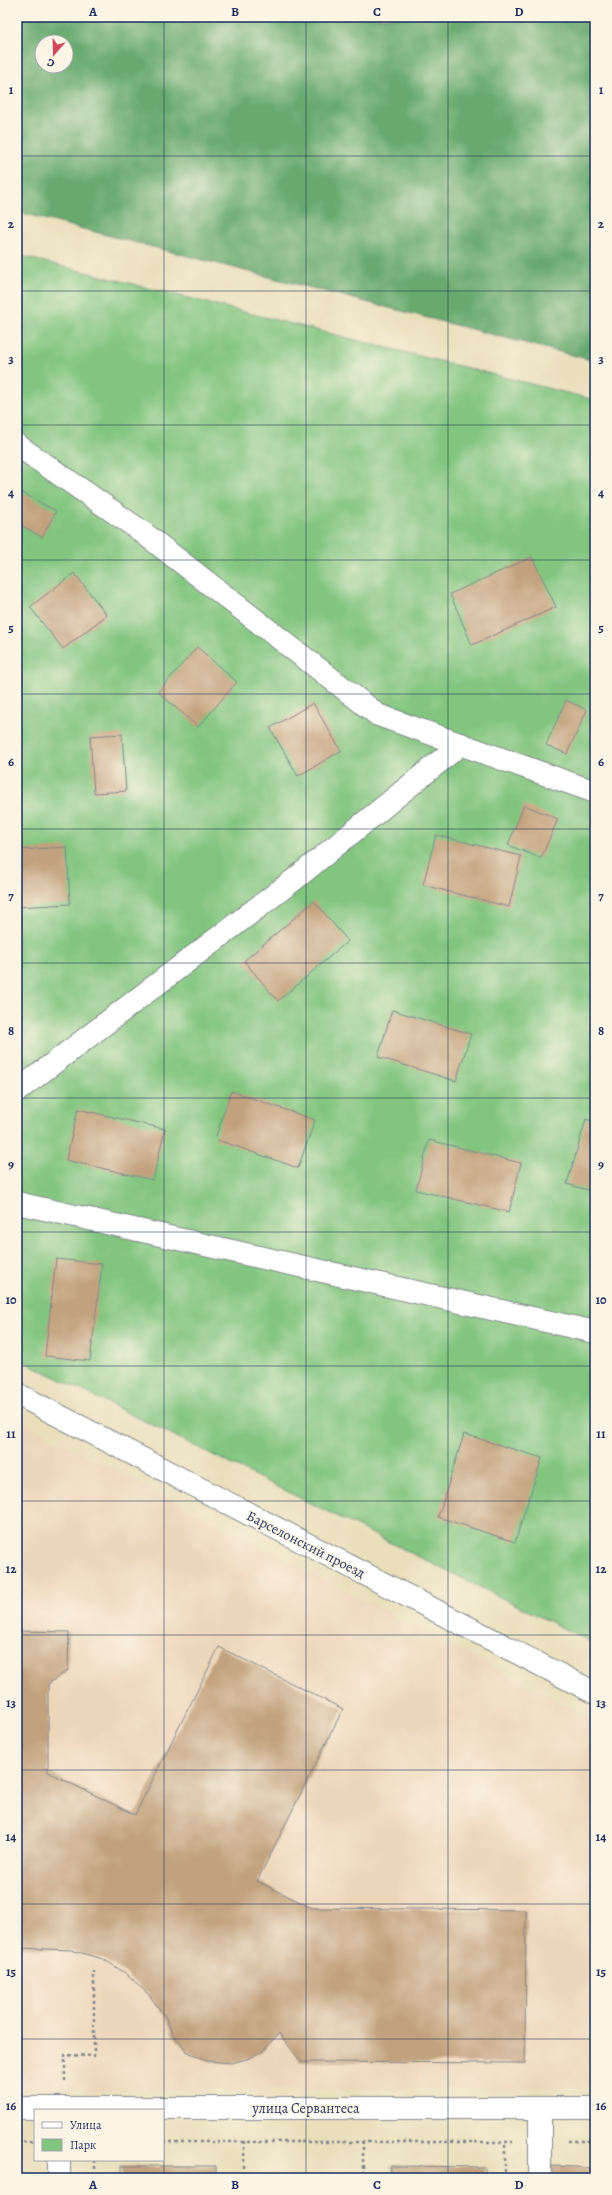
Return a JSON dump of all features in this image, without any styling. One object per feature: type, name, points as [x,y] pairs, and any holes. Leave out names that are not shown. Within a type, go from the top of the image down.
[{"type":"street","points":[[17,445],[141,531],[378,715],[595,792]]},
{"type":"street","points":[[17,1091],[295,879],[461,744]]},
{"type":"street","points":[[17,1203],[595,1332]]},
{"type":"street","name":"Барселонский проезд","points":[[17,1394],[595,1693]]},
{"type":"street","name":"улица Сервантеса","points":[[17,2108],[595,2108]]},
{"type":"street","points":[[540,2108],[540,2178]]},
{"type":"street","points":[[59,2161],[59,2178]]},
{"type":"path","points":[[65,2083],[65,2056],[94,2056],[94,1971]]},
{"type":"path","points":[[244,2141],[244,2178]]},
{"type":"path","points":[[363,2141],[363,2178]]},
{"type":"path","points":[[17,2142],[34,2142]]},
{"type":"path","points":[[164,2142],[505,2142],[505,2178]]},
{"type":"path","points":[[95,2161],[95,2178]]},
{"type":"shaded area","points":[[17,1419],[595,1721],[595,2088],[17,2091]]},
{"type":"green space","points":[[17,17],[595,17],[595,361],[17,212]]},
{"type":"green space","points":[[17,255],[595,400],[595,1644],[17,1358]]},
{"type":"building","points":[[17,490],[56,511],[42,537],[17,523]]},
{"type":"building","points":[[532,557],[556,607],[472,645],[450,594]]},
{"type":"building","points":[[74,573],[107,615],[63,649],[30,607]]},
{"type":"building","points":[[197,647],[237,682],[198,727],[158,692]]},
{"type":"building","points":[[566,700],[587,710],[567,754],[546,745]]},
{"type":"building","points":[[313,703],[341,751],[298,776],[270,728]]},
{"type":"building","points":[[122,734],[126,791],[94,793],[90,736]]},
{"type":"building","points":[[524,805],[558,819],[541,858],[508,845]]},
{"type":"building","points":[[436,835],[521,856],[509,907],[423,885]]},
{"type":"building","points":[[67,847],[70,904],[18,907],[17,850]]},
{"type":"building","points":[[314,901],[348,941],[278,1001],[244,961]]},
{"type":"building","points":[[392,1010],[471,1034],[456,1081],[378,1057]]},
{"type":"building","points":[[231,1091],[315,1120],[298,1168],[215,1139]]},
{"type":"building","points":[[78,1109],[165,1129],[153,1180],[66,1160]]},
{"type":"building","points":[[586,1119],[595,1122],[595,1192],[567,1184]]},
{"type":"building","points":[[429,1140],[521,1163],[509,1212],[416,1190]]},
{"type":"building","points":[[56,1259],[102,1264],[90,1361],[45,1356]]},
{"type":"building","points":[[464,1434],[542,1458],[515,1542],[438,1517]]},
{"type":"building","points":[[17,1631],[69,1632],[68,1670],[48,1684],[48,1772],[135,1815],[219,1647],[343,1709],[257,1881],[312,1908],[526,1910],[525,2063],[301,2062],[279,2033],[263,2051],[247,2059],[231,2063],[207,2061],[186,2051],[172,2033],[165,2016],[149,1995],[127,1974],[103,1959],[71,1950],[17,1948]]},
{"type":"building","points":[[121,2166],[216,2166],[216,2178],[121,2178]]},
{"type":"building","points":[[391,2166],[485,2167],[485,2178],[391,2178]]},
{"type":"building","points":[[552,2166],[595,2168],[595,2178],[551,2178]]}]
